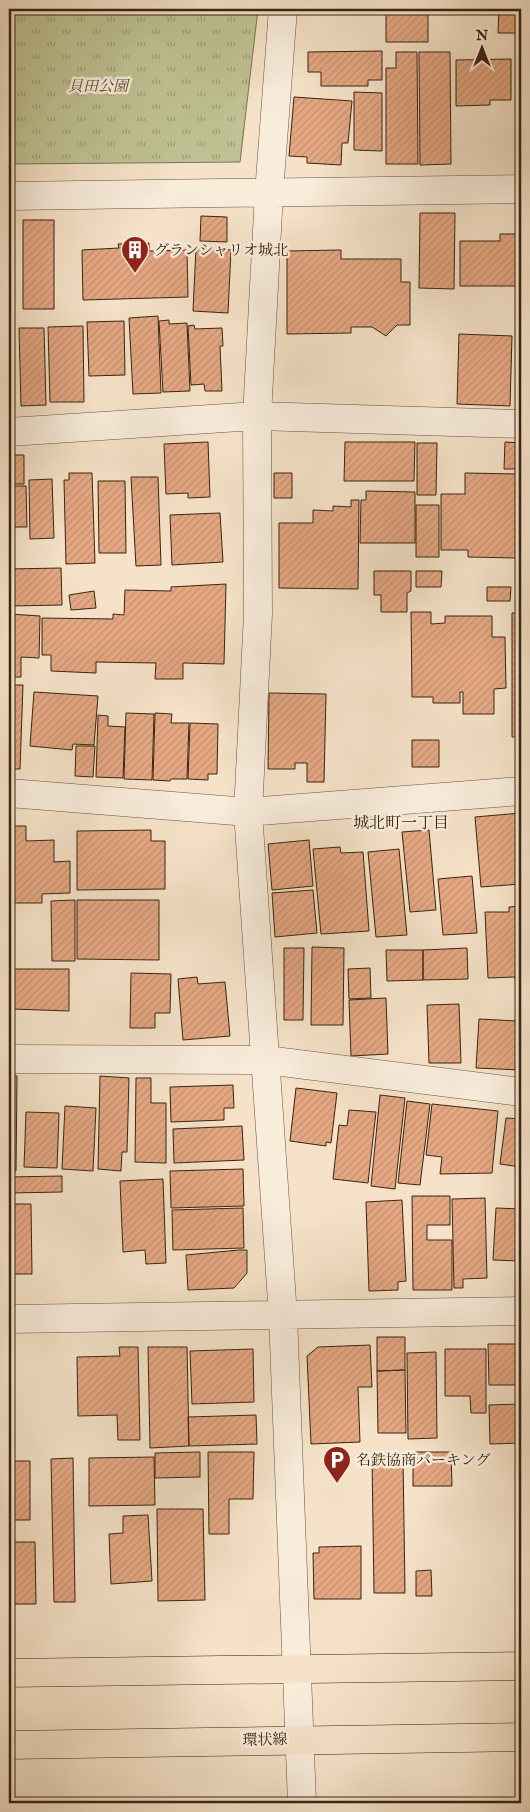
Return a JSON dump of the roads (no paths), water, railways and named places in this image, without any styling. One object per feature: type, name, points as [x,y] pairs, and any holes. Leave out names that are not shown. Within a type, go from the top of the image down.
[{"type":"main road","points":[[9,1673],[521,1666]]},
{"type":"main road","name":"環状線","points":[[9,1745],[521,1737]]},
{"type":"street","points":[[283,9],[269,193],[257,416],[258,614],[248,812],[283,1316],[302,1803]]},
{"type":"street","points":[[9,196],[521,190]]},
{"type":"street","points":[[9,432],[257,416],[521,424]]},
{"type":"street","points":[[9,793],[248,812],[521,790]]},
{"type":"street","points":[[9,1059],[266,1060],[521,1092]]},
{"type":"street","points":[[9,1319],[521,1311]]},
{"type":"place","name":"グランシャリオ城北","points":[[135,274]]},
{"type":"place","name":"名鉄協商パーキング","points":[[337,1484]]},
{"type":"district","name":"城北町一丁目","points":[[401,824]]},
{"type":"park label","name":"貝田公園","points":[[98,86]]}]
